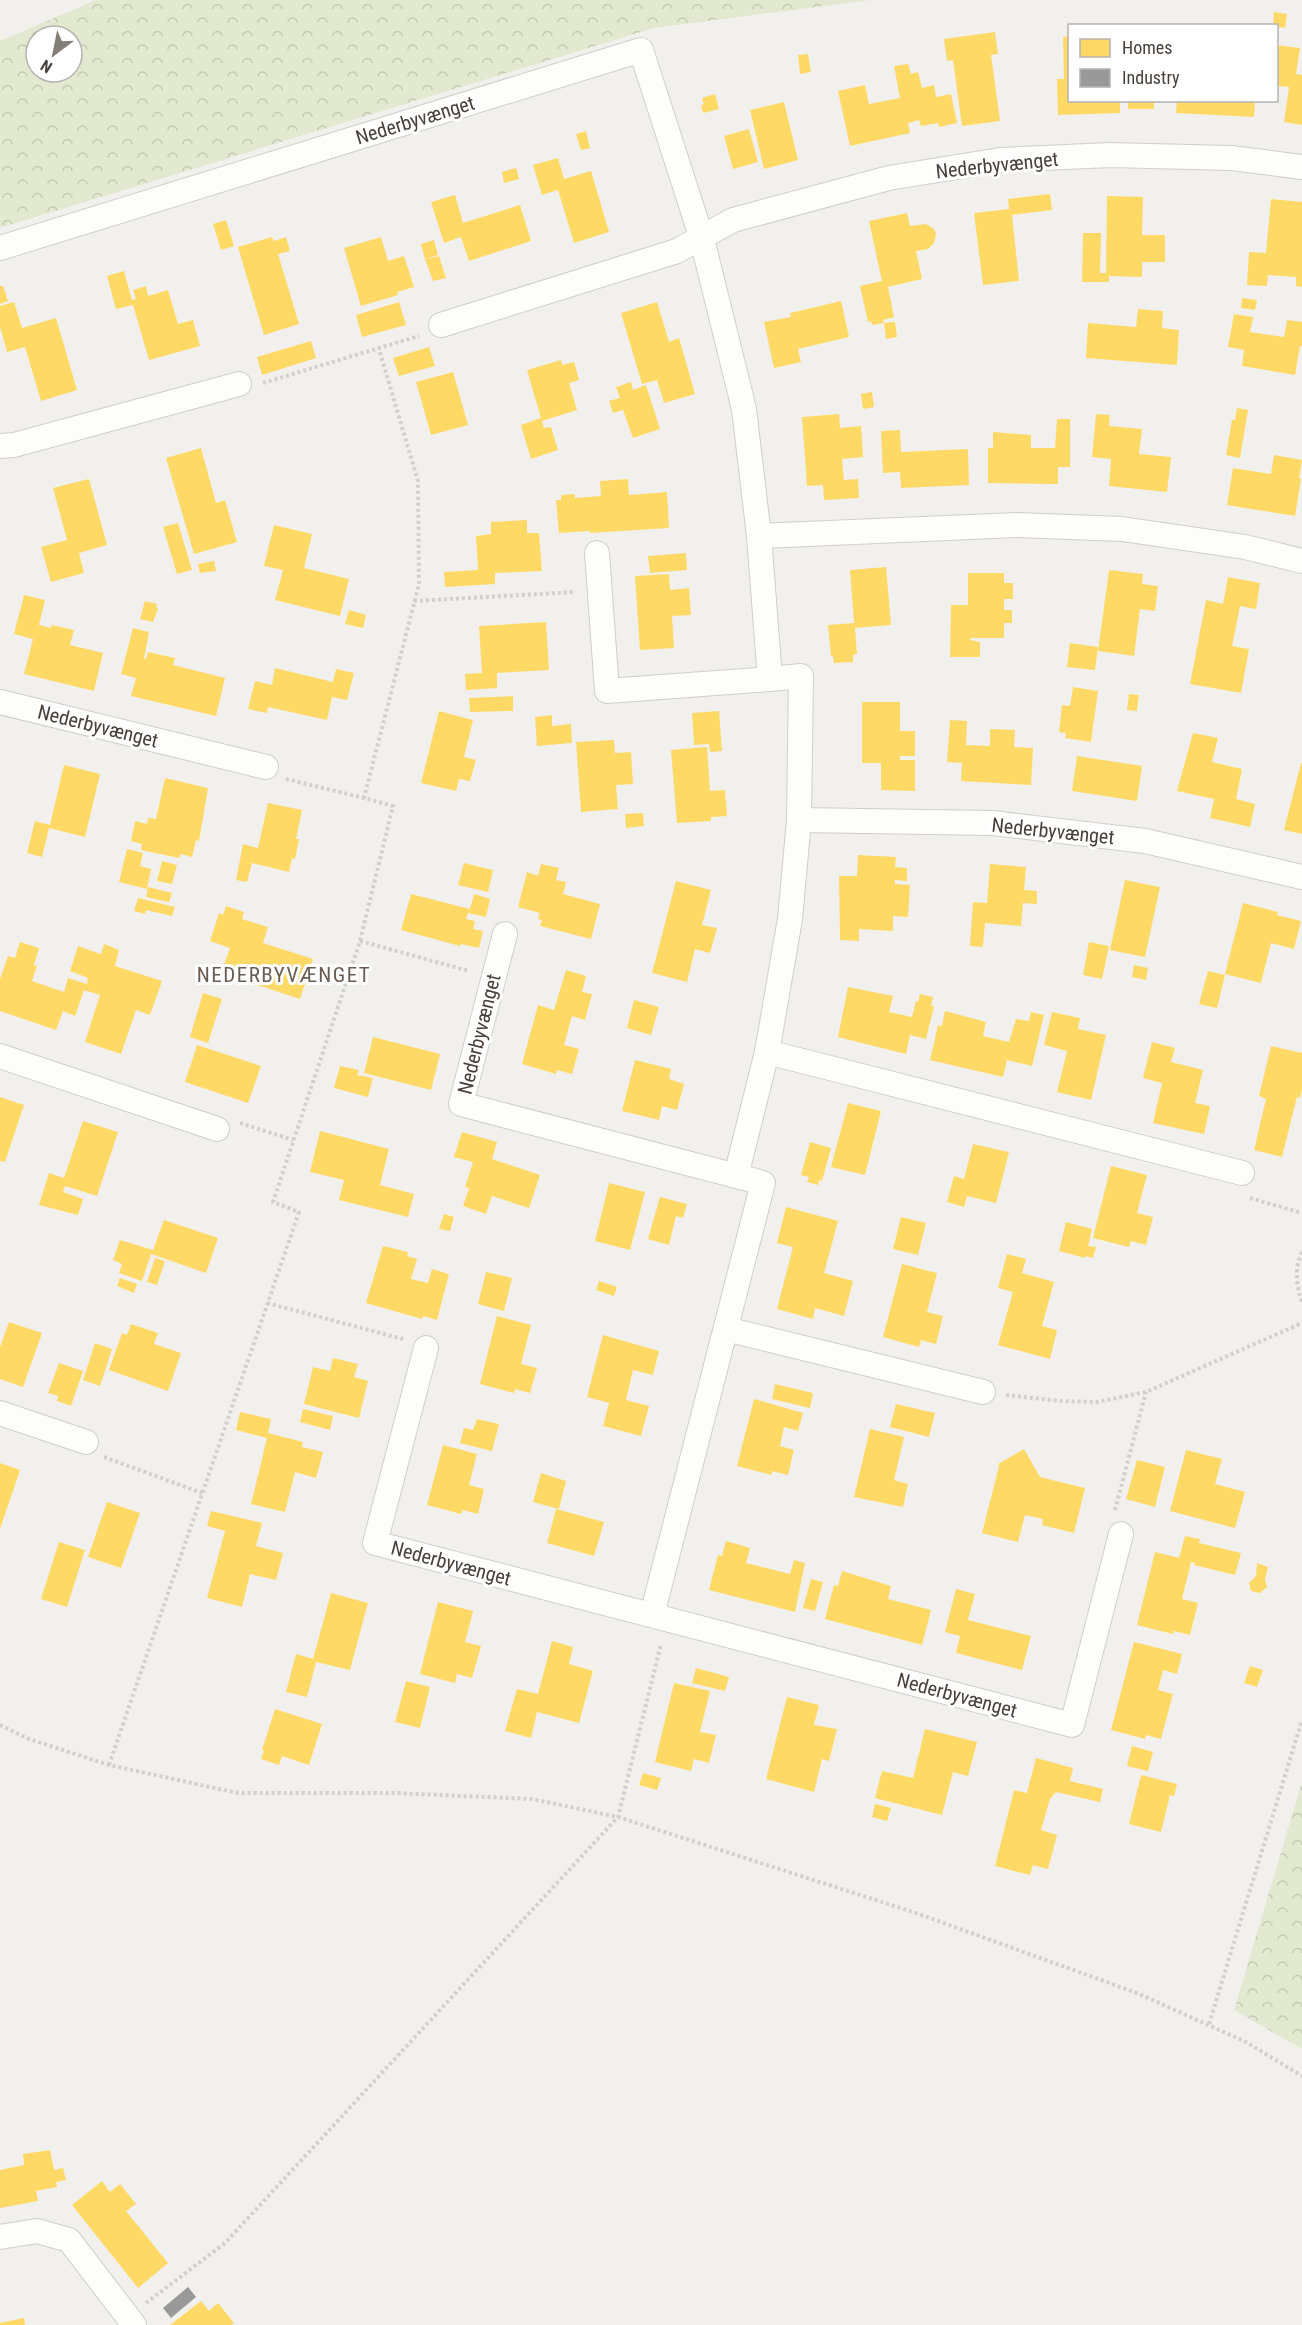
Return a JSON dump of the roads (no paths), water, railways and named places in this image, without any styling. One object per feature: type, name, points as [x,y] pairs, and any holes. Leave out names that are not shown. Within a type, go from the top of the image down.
[{"type":"street","name":"Nederbyvænget","points":[[0,248],[641,50],[702,239],[744,409],[759,536],[770,679]]},
{"type":"street","name":"Nederbyvænget","points":[[441,325],[677,251],[733,220],[889,178],[1000,160],[1110,155],[1232,158],[1302,167]]},
{"type":"street","points":[[0,447],[239,384]]},
{"type":"street","points":[[759,536],[1017,525],[1122,529],[1245,547],[1302,561]]},
{"type":"street","points":[[597,553],[607,691],[801,676],[799,820],[790,919],[767,1052],[736,1176]]},
{"type":"street","name":"Nederbyvænget","points":[[0,702],[266,767]]},
{"type":"street","name":"Nederbyvænget","points":[[799,820],[993,823],[1144,841],[1302,877]]},
{"type":"street","name":"Nederbyvænget","points":[[505,934],[461,1104],[764,1183],[726,1329],[659,1617]]},
{"type":"street","points":[[767,1052],[1242,1173]]},
{"type":"street","points":[[0,1056],[217,1129]]},
{"type":"street","points":[[726,1329],[983,1392]]},
{"type":"street","name":"Nederbyvænget","points":[[426,1348],[375,1543],[1072,1725],[1121,1534]]},
{"type":"street","points":[[0,1413],[86,1442]]},
{"type":"street","points":[[0,2237],[37,2231],[69,2240],[131,2321]]},
{"type":"district","name":"NEDERBYVÆNGET","points":[[284,975]]}]
